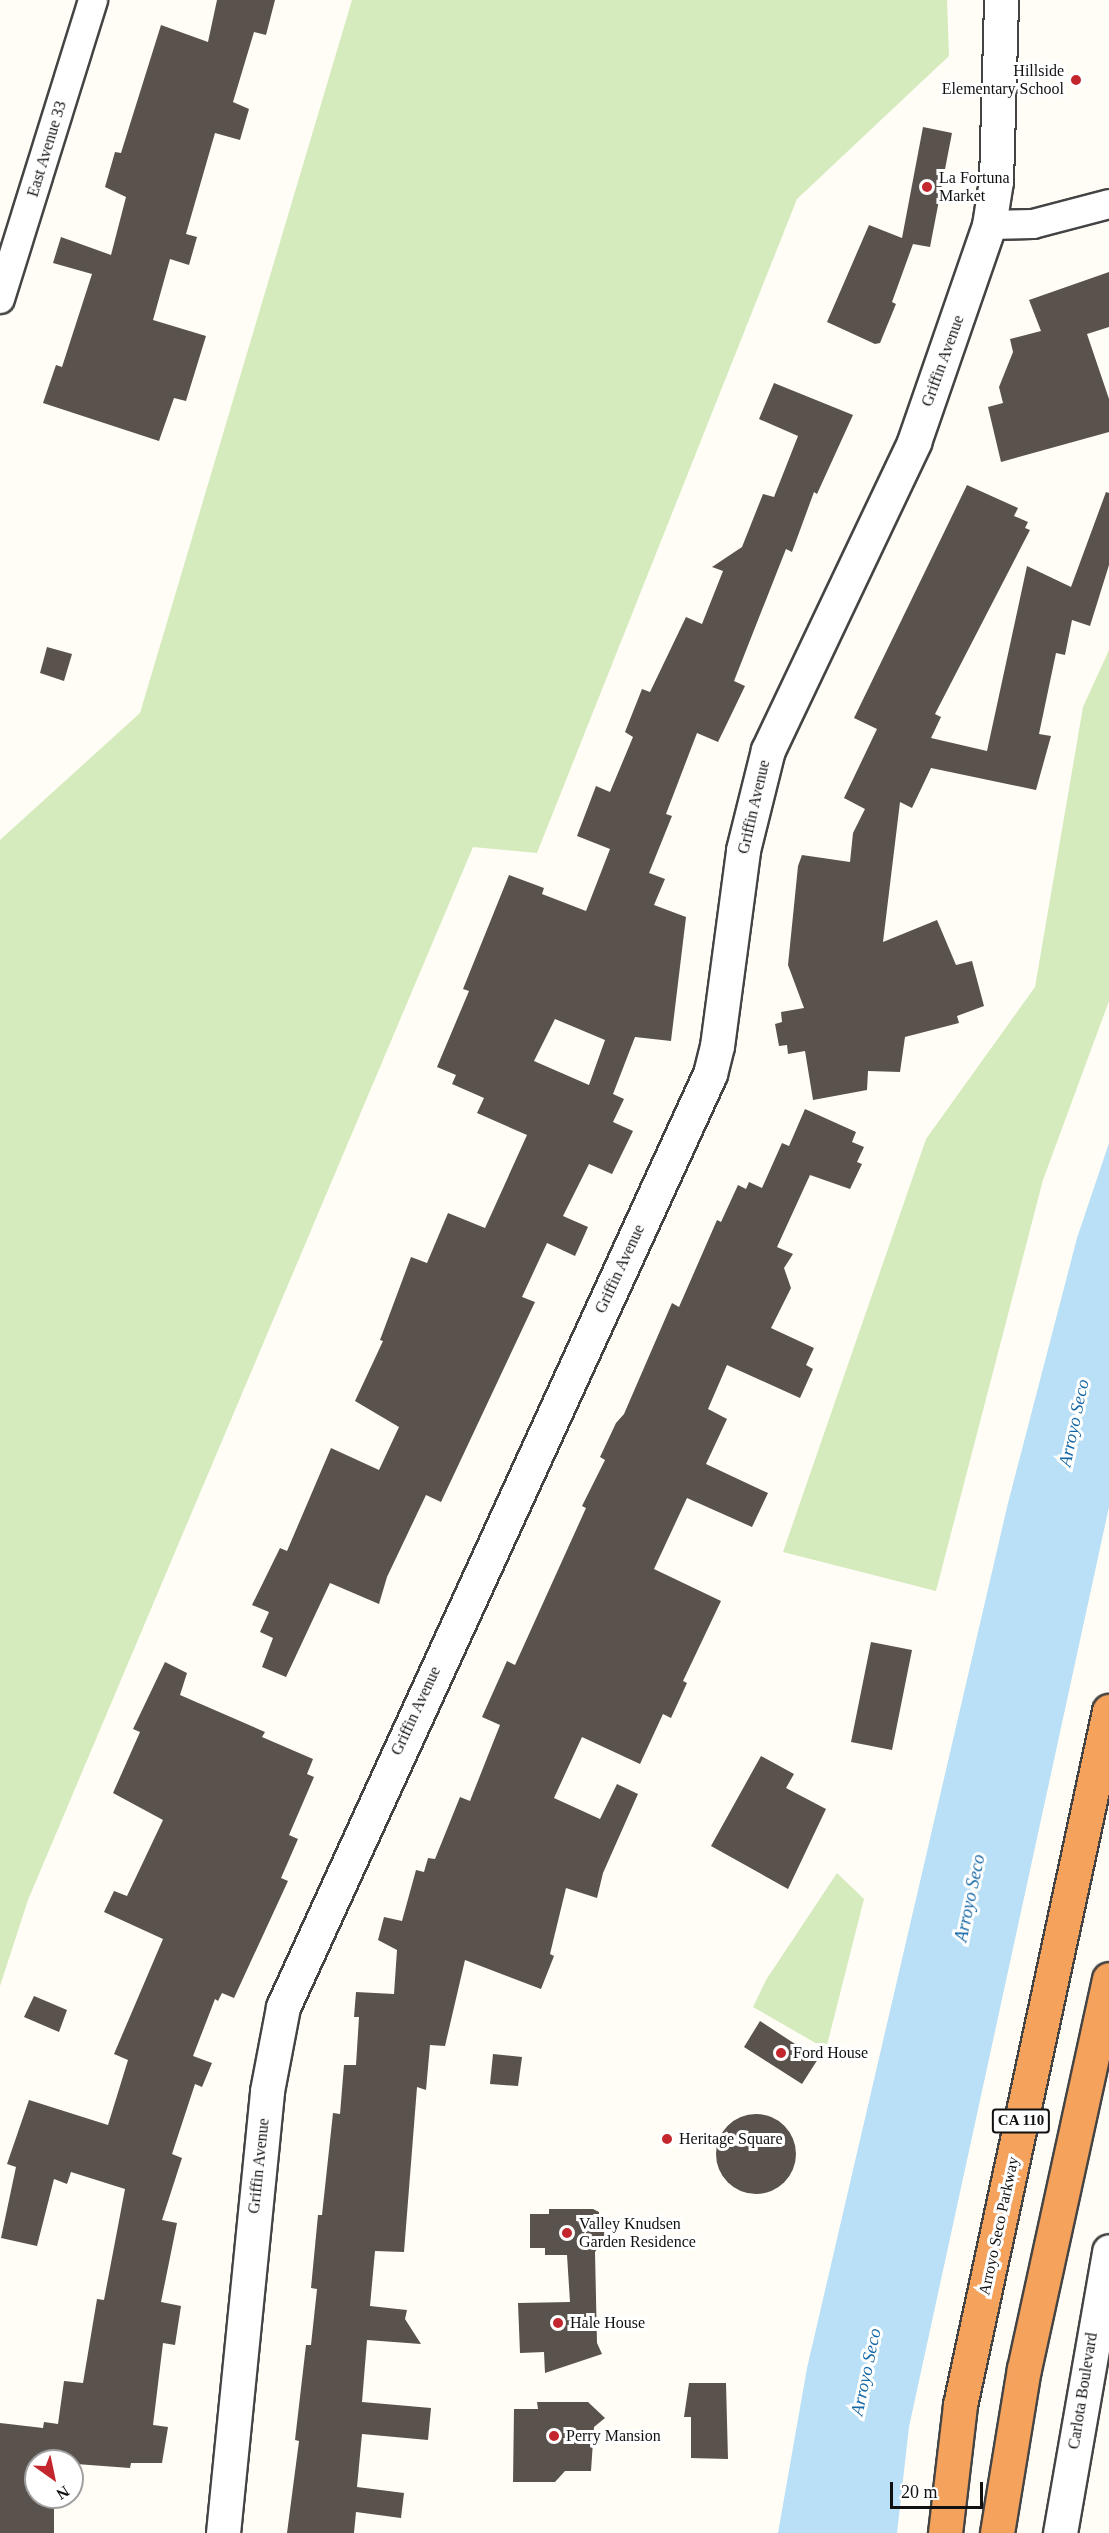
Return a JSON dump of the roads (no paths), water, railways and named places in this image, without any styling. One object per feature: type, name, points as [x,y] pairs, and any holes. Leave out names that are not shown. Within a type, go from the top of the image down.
[{"type":"highway","name":"Arroyo Seco Parkway","points":[[945,2533],[960,2405],[1109,1710]]},
{"type":"highway","name":"CA 110","points":[[998,2533],[1024,2369],[1109,1979]]},
{"type":"street","name":"East Avenue 33","points":[[0,299],[93,0]]},
{"type":"street","name":"Griffin Avenue","points":[[223,2533],[267,2091],[283,2007],[710,1074],[717,1046],[743,850],[768,750],[914,442],[989,225],[998,139],[1000,0]]},
{"type":"street","points":[[989,225],[1033,224],[1109,204]]},
{"type":"street","name":"Carlota Boulevard","points":[[1060,2533],[1100,2332],[1109,2250]]},
{"type":"water","name":"Arroyo Seco","points":[[1109,1143],[1109,1507],[909,2427],[897,2533],[778,2533],[807,2368],[1008,1503],[1077,1238]]},
{"type":"place","name":"Hillside Elementary School","points":[[1076,80]]},
{"type":"place","name":"La Fortuna Market","points":[[927,187]]},
{"type":"place","name":"Ford House","points":[[781,2053]]},
{"type":"place","name":"Heritage Square","points":[[667,2139]]},
{"type":"place","name":"Valley Knudsen Garden Residence","points":[[567,2233]]},
{"type":"place","name":"Hale House","points":[[558,2323]]},
{"type":"place","name":"Perry Mansion","points":[[554,2436]]}]
